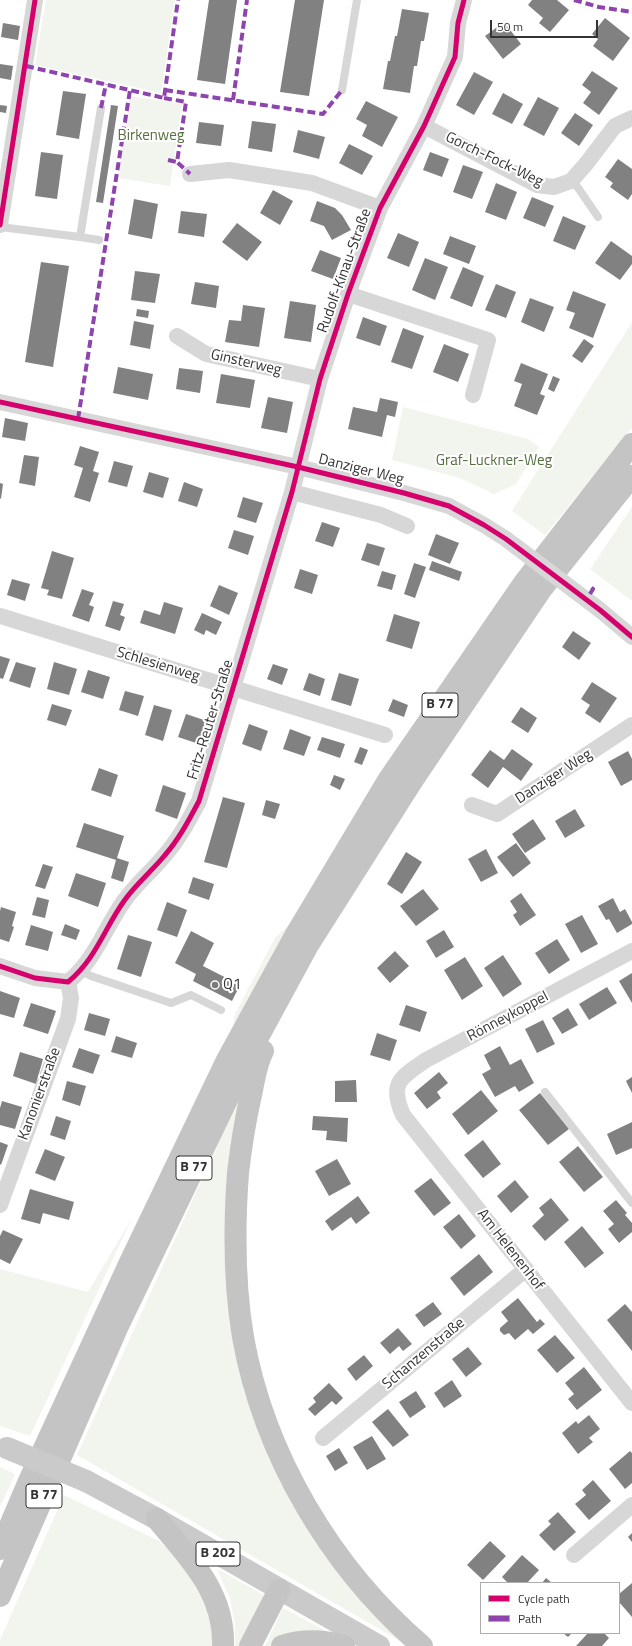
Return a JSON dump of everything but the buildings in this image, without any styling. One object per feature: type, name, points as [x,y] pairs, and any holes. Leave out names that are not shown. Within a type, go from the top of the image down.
[{"type":"highway","name":"B 77","points":[[0,1549],[29,1481],[131,1260],[227,1060],[295,936],[389,779],[524,582],[632,444]]},
{"type":"highway","name":"B 77","points":[[0,1596],[117,1328],[250,1052],[308,945],[412,781],[540,591],[632,476]]},
{"type":"highway","points":[[308,945],[296,986],[261,1055],[254,1080],[241,1144],[237,1190],[236,1239],[237,1289],[243,1337],[254,1384],[268,1428],[288,1473],[308,1510],[331,1546],[369,1594],[422,1646]]},
{"type":"highway","points":[[157,1519],[203,1576],[214,1597],[221,1620],[223,1646]]},
{"type":"highway","points":[[250,1646],[279,1590]]},
{"type":"highway","points":[[282,1646],[294,1642],[311,1640],[332,1642],[344,1646]]},
{"type":"main road","name":"B 202","points":[[3,1447],[86,1481],[157,1519],[379,1646]]},
{"type":"street","points":[[0,226],[36,0]]},
{"type":"street","name":"Rudolf-Kinau-Straße","points":[[298,467],[320,379],[348,294],[380,208],[424,126],[456,57],[458,23],[464,0]]},
{"type":"street","name":"Gorch-Fock-Weg","points":[[424,126],[537,185],[554,187],[571,181],[615,126],[632,118]]},
{"type":"street","points":[[190,174],[229,170],[312,183],[380,208]]},
{"type":"street","points":[[348,294],[488,340],[473,396]]},
{"type":"street","name":"Ginsterweg","points":[[177,336],[206,354],[320,379]]},
{"type":"street","name":"Danziger Weg","points":[[0,402],[298,467],[404,493],[449,506],[506,539],[600,610],[632,637]]},
{"type":"street","name":"Fritz-Reuter-Straße","points":[[68,982],[81,971],[94,954],[124,900],[166,854],[184,829],[199,801],[292,492],[298,467]]},
{"type":"street","points":[[292,492],[382,515],[406,526]]},
{"type":"street","name":"Schlesienweg","points":[[0,616],[385,735]]},
{"type":"street","name":"Danziger Weg","points":[[472,806],[497,814],[632,725]]},
{"type":"street","name":"Rönneykoppel","points":[[396,1094],[400,1082],[406,1074],[426,1060],[632,951]]},
{"type":"street","points":[[0,966],[35,978],[68,982]]},
{"type":"street","name":"Kanonierstraße","points":[[0,1205],[68,1019],[71,998],[68,982]]},
{"type":"street","name":"Am Helenenhof","points":[[396,1094],[403,1115],[632,1402]]},
{"type":"street","name":"Schanzenstraße","points":[[323,1438],[526,1269]]},
{"type":"street","points":[[574,1555],[632,1505]]},
{"type":"lane","points":[[342,90],[357,0]]},
{"type":"lane","points":[[80,237],[101,108]]},
{"type":"lane","points":[[572,179],[598,217]]},
{"type":"lane","points":[[0,226],[99,240]]},
{"type":"lane","points":[[81,971],[91,976],[171,1003],[191,995],[221,1010]]},
{"type":"lane","points":[[545,1092],[632,1204]]},
{"type":"green space","points":[[46,0],[175,0],[161,93],[35,65]]},
{"type":"green space","name":"Birkenweg","points":[[130,96],[182,104],[170,186],[118,178]]},
{"type":"green space","points":[[632,322],[632,428],[545,535],[512,511]]},
{"type":"green space","name":"Graf-Luckner-Weg","points":[[403,407],[528,439],[539,447],[516,484],[494,494],[460,478],[392,460]]},
{"type":"green space","points":[[632,507],[632,601],[590,569]]},
{"type":"green space","points":[[292,922],[233,1027],[235,1014],[275,938]]},
{"type":"green space","points":[[248,1078],[230,1205],[268,1446],[409,1646],[77,1455]]},
{"type":"green space","points":[[132,1218],[30,1436],[0,1426],[0,1269],[88,1292]]},
{"type":"green space","points":[[0,1467],[15,1474],[0,1507]]},
{"type":"green space","points":[[64,1495],[159,1541],[179,1558],[206,1592],[216,1646],[0,1646],[0,1640]]},
{"type":"green space","points":[[217,1569],[264,1595],[246,1646],[235,1646],[235,1626],[230,1598]]},
{"type":"green space","points":[[283,1608],[330,1633],[281,1640],[269,1646],[265,1646]]},
{"type":"marked path","points":[[26,66],[164,98],[178,0]]},
{"type":"marked path","points":[[233,100],[247,0]]},
{"type":"marked path","points":[[574,0],[599,7],[632,12]]},
{"type":"marked path","points":[[101,108],[106,84]]},
{"type":"marked path","points":[[78,419],[130,90]]},
{"type":"marked path","points":[[165,90],[323,114],[342,90]]},
{"type":"marked path","points":[[164,98],[186,102],[177,162],[190,174]]},
{"type":"marked path","points":[[168,160],[177,162]]},
{"type":"marked path","points":[[590,587],[593,589],[590,594]]},
{"type":"cycle path","points":[[0,225],[35,0]]},
{"type":"cycle path","points":[[0,966],[35,978],[68,982],[78,973],[93,954],[128,895],[170,849],[188,822],[199,801],[292,492],[320,379],[348,294],[380,208],[424,126],[455,57],[458,23],[464,0]]},
{"type":"cycle path","points":[[0,402],[298,467],[404,493],[449,506],[506,539],[600,610],[632,637]]},
{"type":"place","name":"Q1","points":[[215,985]]}]
